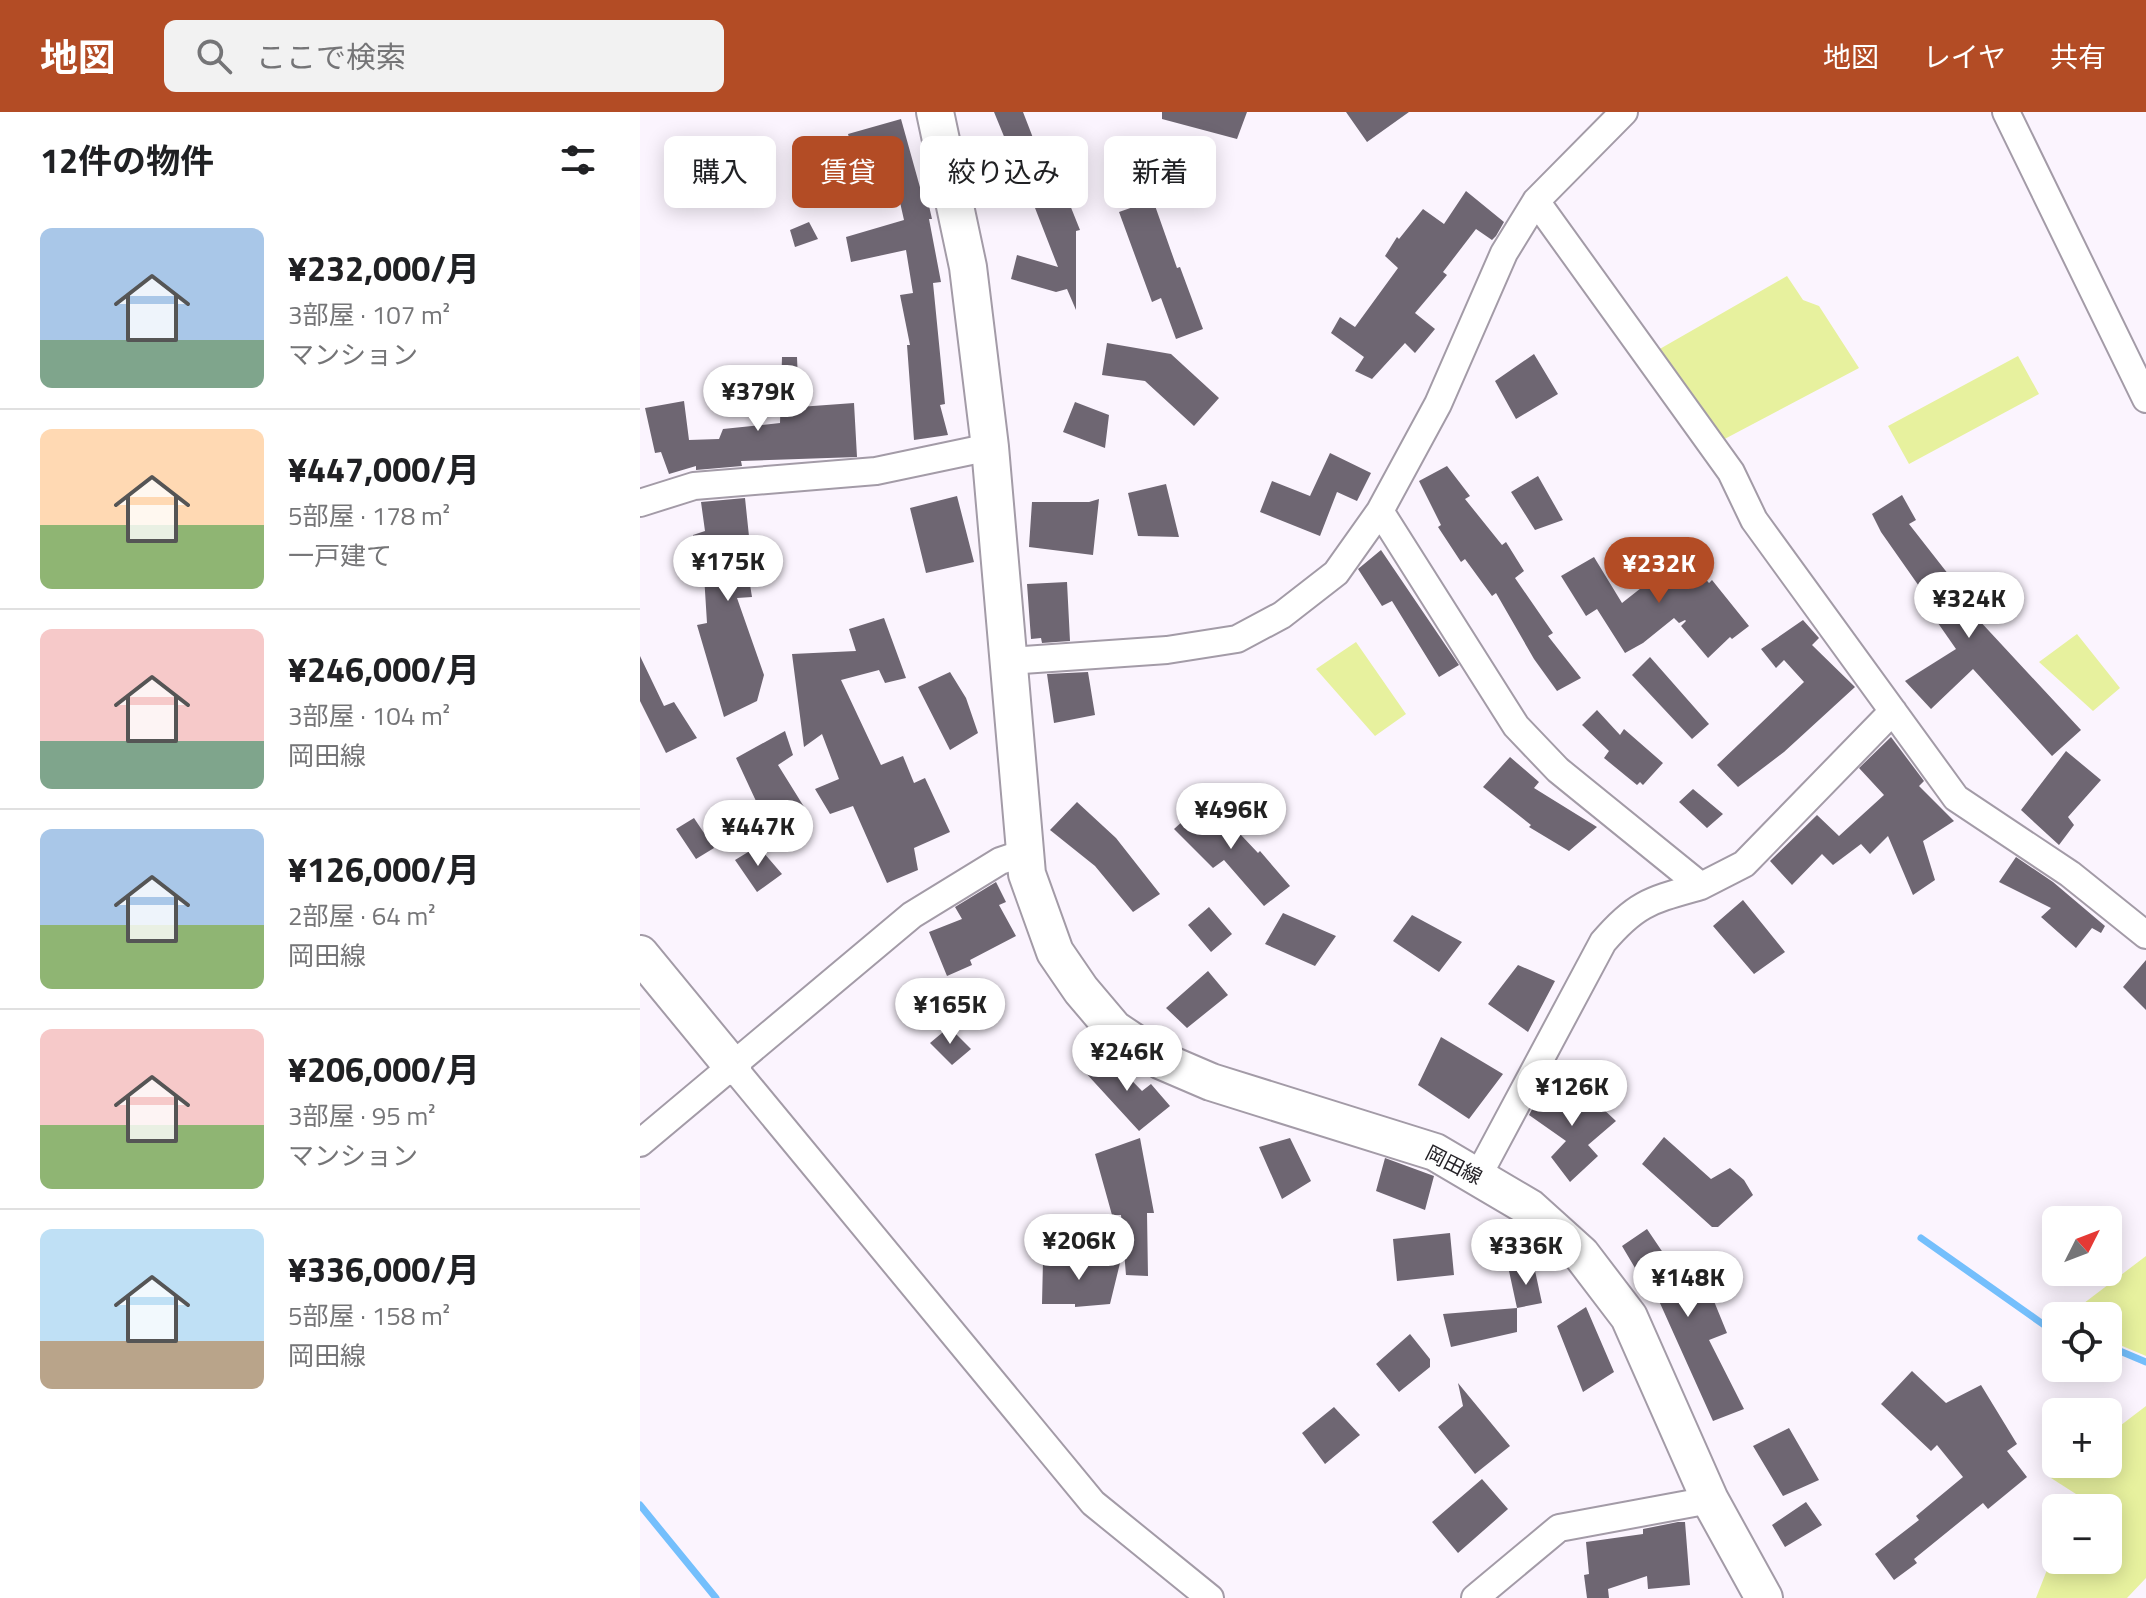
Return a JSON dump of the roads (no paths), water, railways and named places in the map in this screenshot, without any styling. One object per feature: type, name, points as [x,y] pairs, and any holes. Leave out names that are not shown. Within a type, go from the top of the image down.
[{"type":"street","points":[[1009,661],[1167,650],[1237,639],[1282,615],[1336,573],[1380,511],[1438,404],[1504,253],[1536,201],[1624,112]]},
{"type":"street","points":[[2006,112],[2146,399]]},
{"type":"street","name":"岡田線","points":[[936,113],[968,267],[990,447],[1026,863],[1055,952],[1114,1029],[1162,1061],[1211,1082],[1435,1152],[1530,1208],[1581,1254],[1629,1317],[1754,1595]]},
{"type":"street","points":[[1536,201],[1731,472],[1754,520],[1956,798],[2070,874],[2146,935]]},
{"type":"street","points":[[640,503],[694,486],[876,471],[990,447]]},
{"type":"street","points":[[1380,511],[1516,726],[1558,770],[1701,886]]},
{"type":"street","points":[[1478,1176],[1603,942],[1625,916],[1653,899],[1701,886],[1744,864],[1893,711]]},
{"type":"street","points":[[640,1143],[912,915],[1000,861],[1026,863]]},
{"type":"street","points":[[640,954],[1093,1503],[1210,1598]]},
{"type":"street","points":[[1475,1598],[1559,1528],[1710,1500]]},
{"type":"waterway","points":[[1921,1238],[2042,1323]]},
{"type":"waterway","points":[[2122,1352],[2146,1362]]},
{"type":"waterway","points":[[640,1505],[716,1598]]}]
